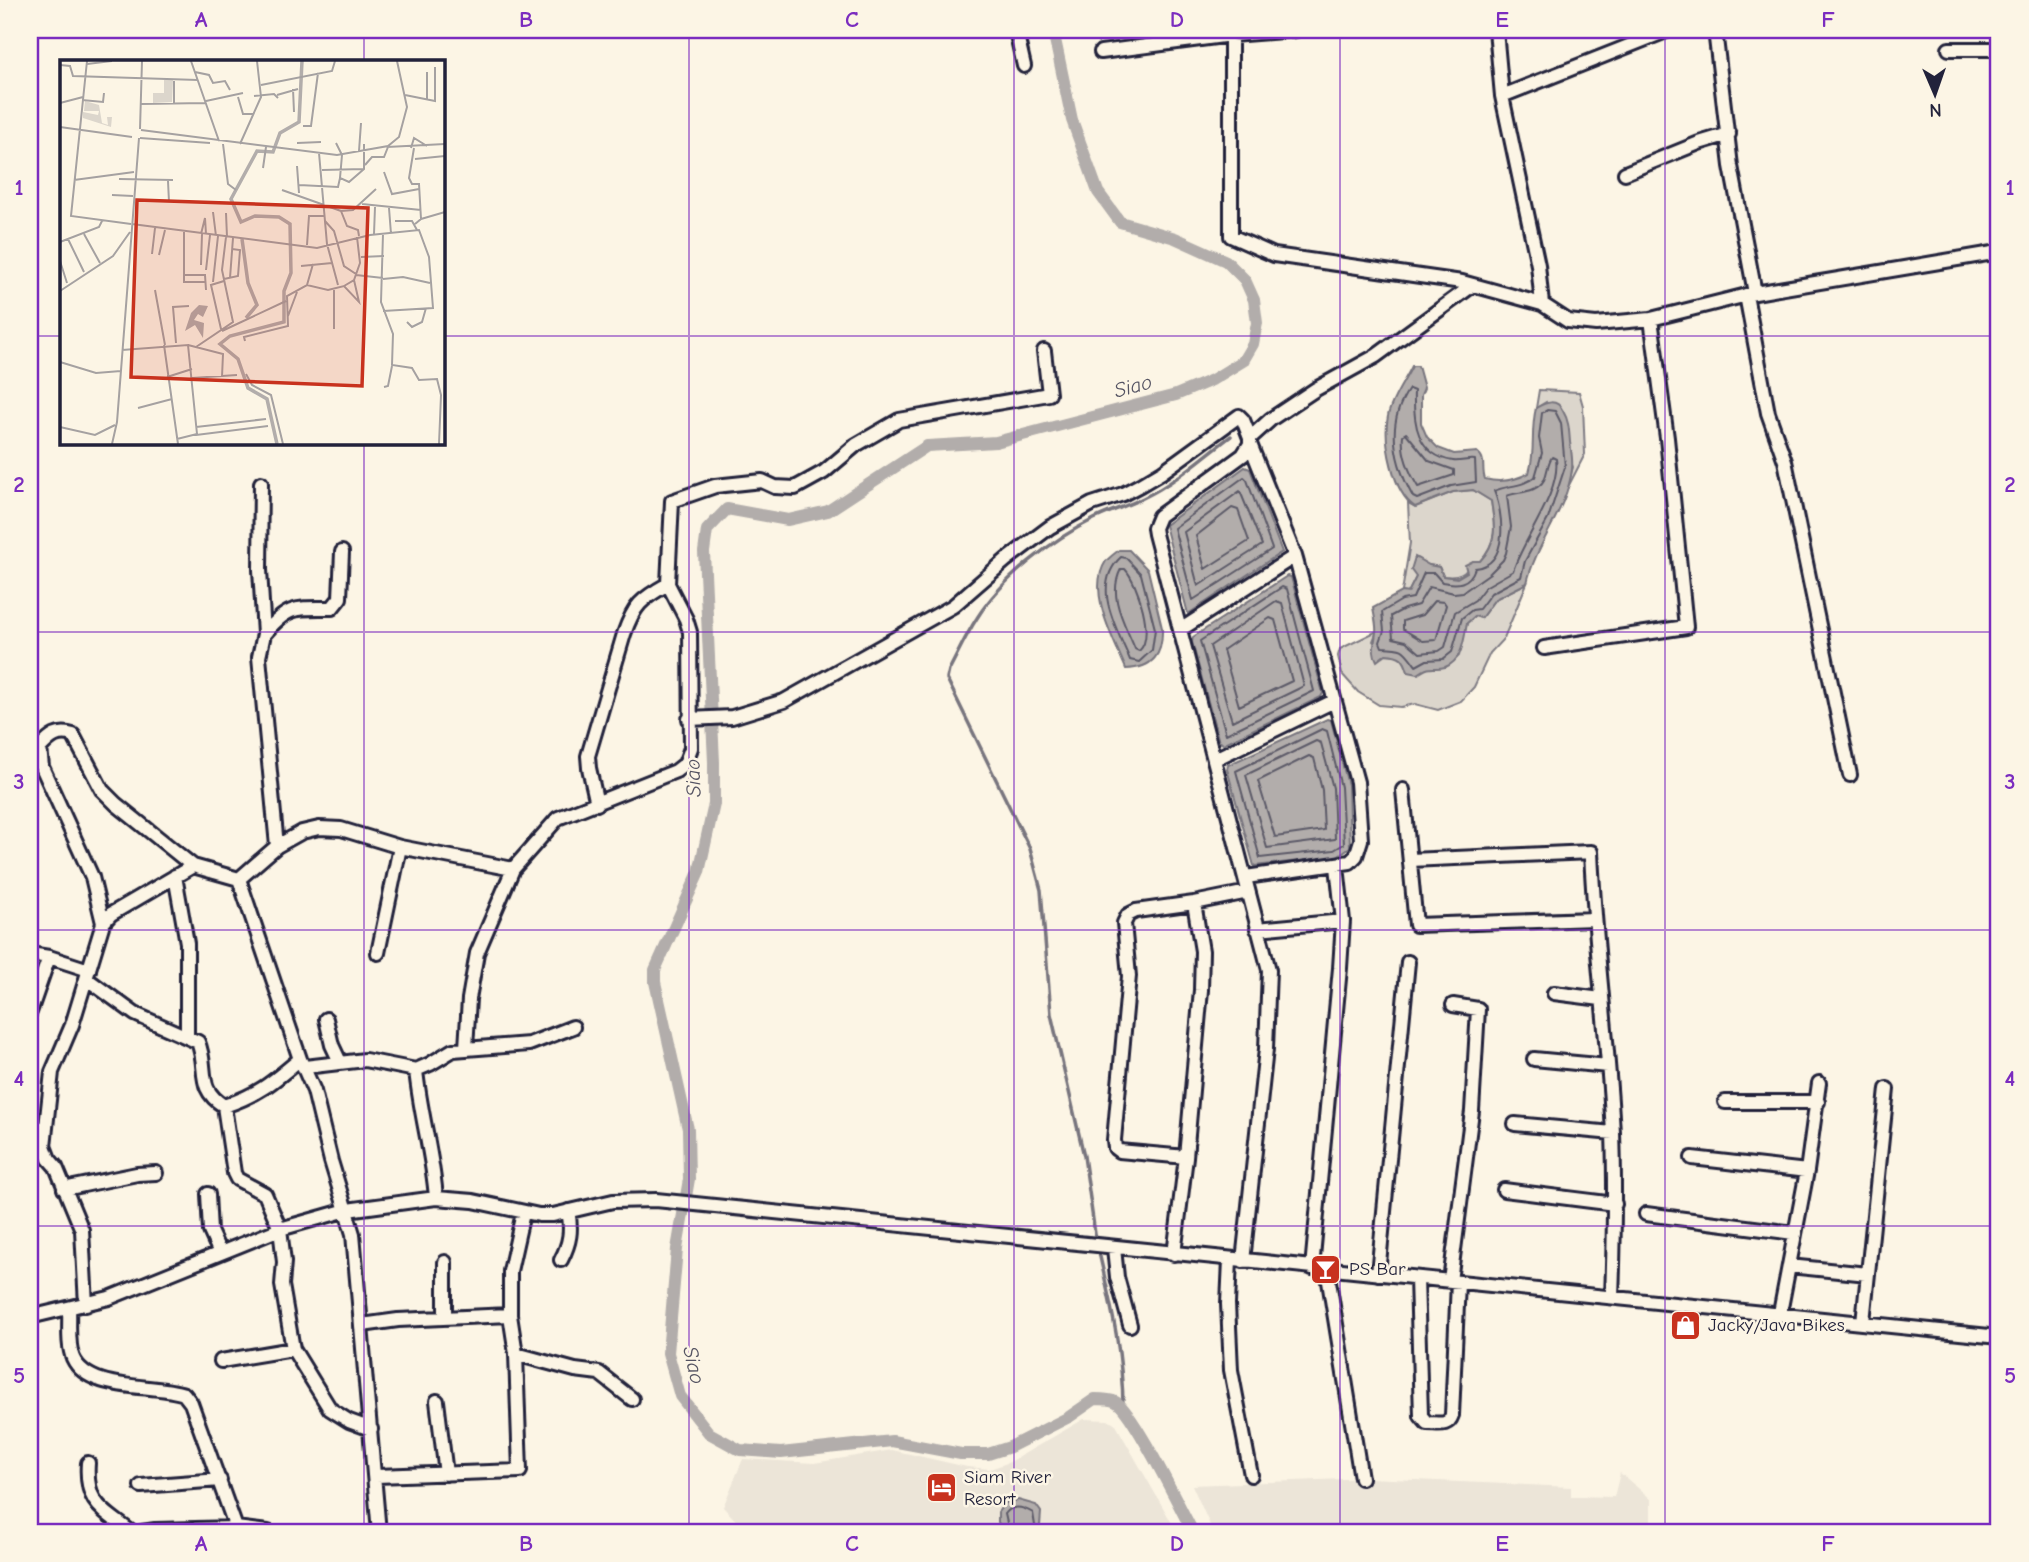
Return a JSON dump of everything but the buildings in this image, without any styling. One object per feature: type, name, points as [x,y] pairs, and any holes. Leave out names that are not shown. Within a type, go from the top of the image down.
[{"type":"street","points":[[1013,30],[1017,35],[1024,66]]},
{"type":"street","points":[[1101,52],[1231,35],[1296,30]]},
{"type":"street","points":[[1496,30],[1502,96],[1538,265],[1542,304]]},
{"type":"street","points":[[1502,96],[1669,30]]},
{"type":"street","points":[[1715,30],[1731,166],[1768,413],[1785,461],[1850,775]]},
{"type":"street","points":[[1231,35],[1231,236],[1274,256],[1365,267],[1473,285],[1542,304],[1568,321],[1596,324],[1651,319],[1751,294],[1999,251]]},
{"type":"street","points":[[1949,49],[1999,49]]},
{"type":"street","points":[[1625,173],[1699,143],[1729,134]]},
{"type":"street","points":[[1248,433],[1316,388],[1376,356],[1473,285]]},
{"type":"street","points":[[1544,648],[1686,627],[1667,438],[1651,319]]},
{"type":"street","points":[[466,1048],[469,999],[477,953],[513,869],[558,818],[676,771],[685,764],[691,748],[690,632],[668,584],[672,502],[715,486],[762,481],[775,487],[795,488],[824,472],[856,445],[899,420],[1049,394],[1044,351]]},
{"type":"street","points":[[692,718],[732,717],[784,701],[953,606],[1006,560],[1050,527],[1092,504],[1123,494],[1140,485],[1239,416],[1295,556],[1357,782],[1361,841],[1356,856],[1350,862],[1337,866],[1246,877]]},
{"type":"street","points":[[1248,433],[1247,451],[1158,516],[1155,521],[1155,534],[1269,970],[1266,1049],[1237,1260],[1228,1304],[1231,1370],[1251,1475]]},
{"type":"street","points":[[261,484],[260,570],[264,634],[259,657],[277,846]]},
{"type":"street","points":[[264,634],[286,612],[297,608],[332,608],[336,604],[340,598],[342,552]]},
{"type":"street","points":[[1180,630],[1295,556]]},
{"type":"street","points":[[597,804],[588,756],[624,634],[630,616],[643,597],[668,584]]},
{"type":"street","points":[[1215,759],[1334,701]]},
{"type":"street","points":[[103,923],[92,877],[42,767],[40,748],[52,736],[65,732],[73,735],[80,743],[102,790],[193,866],[239,879]]},
{"type":"street","points":[[1403,790],[1416,925],[1594,919]]},
{"type":"street","points":[[239,879],[277,846],[302,832],[331,828],[400,847],[513,869]]},
{"type":"street","points":[[378,953],[400,847]]},
{"type":"street","points":[[1410,860],[1591,852],[1594,919],[1613,1133],[1615,1204],[1612,1297]]},
{"type":"street","points":[[86,1304],[82,1230],[56,1167],[45,1152],[44,1128],[52,1072],[88,975],[103,923],[111,914],[193,866]]},
{"type":"street","points":[[1312,1268],[1343,921],[1337,866]]},
{"type":"street","points":[[175,876],[187,943],[187,1036]]},
{"type":"street","points":[[239,879],[314,1091],[353,1234],[379,1532]]},
{"type":"street","points":[[1186,1157],[1119,1151],[1115,1148],[1129,976],[1125,919],[1136,911],[1248,892]]},
{"type":"street","points":[[1174,1254],[1201,990],[1202,951],[1194,903]]},
{"type":"street","points":[[1257,929],[1343,921]]},
{"type":"street","points":[[30,954],[49,957],[88,975],[135,1014],[198,1042],[202,1053],[204,1083],[208,1092],[224,1106],[234,1173],[237,1179],[265,1194],[280,1229],[284,1262],[282,1285],[293,1349],[330,1409],[349,1421],[371,1429]]},
{"type":"street","points":[[30,1012],[49,957]]},
{"type":"street","points":[[1378,1274],[1408,962]]},
{"type":"street","points":[[1554,993],[1601,999]]},
{"type":"street","points":[[1417,1278],[1421,1416],[1427,1423],[1446,1424],[1450,1422],[1452,1415],[1454,1282],[1472,1111],[1478,1009],[1452,1005]]},
{"type":"street","points":[[326,1019],[332,1045],[340,1062]]},
{"type":"street","points":[[224,1106],[262,1090],[303,1063],[365,1060],[416,1070],[453,1050],[529,1044],[573,1027]]},
{"type":"street","points":[[1534,1059],[1608,1066]]},
{"type":"street","points":[[416,1070],[419,1105],[434,1166],[436,1198]]},
{"type":"street","points":[[1780,1313],[1807,1171],[1819,1083]]},
{"type":"street","points":[[1863,1322],[1887,1089]]},
{"type":"street","points":[[1725,1102],[1818,1102]]},
{"type":"street","points":[[1515,1124],[1613,1133]]},
{"type":"street","points":[[30,1129],[44,1128]]},
{"type":"street","points":[[1692,1158],[1807,1171]]},
{"type":"street","points":[[64,1189],[137,1174],[156,1173]]},
{"type":"street","points":[[1504,1190],[1615,1204]]},
{"type":"street","points":[[208,1194],[210,1231],[220,1253]]},
{"type":"street","points":[[30,1317],[109,1298],[280,1229],[347,1210],[436,1198],[473,1201],[539,1215],[612,1201],[656,1200],[1999,1337]]},
{"type":"street","points":[[561,1260],[569,1244],[568,1211]]},
{"type":"street","points":[[376,1476],[520,1471],[516,1354],[510,1315],[510,1271],[523,1213]]},
{"type":"street","points":[[1646,1214],[1794,1233]]},
{"type":"street","points":[[1110,1248],[1130,1325]]},
{"type":"street","points":[[445,1262],[445,1318]]},
{"type":"street","points":[[1789,1266],[1868,1273]]},
{"type":"street","points":[[1327,1269],[1361,1478]]},
{"type":"street","points":[[69,1308],[70,1344],[73,1358],[80,1367],[102,1381],[164,1388],[184,1394],[191,1403],[236,1528]]},
{"type":"street","points":[[362,1325],[510,1315]]},
{"type":"street","points":[[222,1361],[293,1349]]},
{"type":"street","points":[[516,1354],[575,1370],[599,1373],[632,1399]]},
{"type":"street","points":[[437,1401],[446,1474]]},
{"type":"street","points":[[88,1463],[87,1478],[93,1501],[131,1532]]},
{"type":"street","points":[[141,1486],[220,1480]]},
{"type":"street","points":[[142,1532],[236,1528],[268,1532]]},
{"type":"shaded area","points":[[1539,390],[1579,392],[1583,406],[1585,454],[1567,489],[1573,467],[1546,402],[1536,408]]},
{"type":"shaded area","points":[[1473,490],[1491,501],[1494,533],[1486,554],[1480,561],[1473,561],[1467,570],[1457,576],[1443,576],[1439,567],[1429,565],[1416,577],[1408,593],[1402,592],[1410,543],[1408,503],[1416,507],[1453,492]]},
{"type":"shaded area","points":[[1527,583],[1504,638],[1490,653],[1474,687],[1461,701],[1438,710],[1415,704],[1401,707],[1379,705],[1358,692],[1342,674],[1338,656],[1340,649],[1377,631],[1373,641],[1386,654],[1398,655],[1428,667],[1446,667],[1459,656],[1467,623],[1475,616],[1481,618],[1495,599]]},
{"type":"shaded area","name":"Siam River Resort","points":[[1084,1419],[1108,1420],[1116,1425],[1177,1532],[747,1532],[723,1507],[743,1459],[814,1463],[892,1450],[967,1467],[990,1469],[1010,1462]]},
{"type":"shaded area","points":[[1620,1473],[1651,1499],[1651,1532],[1213,1532],[1192,1485],[1369,1478],[1571,1487],[1571,1496],[1614,1497]]},
{"type":"water","points":[[1412,366],[1418,366],[1424,388],[1421,395],[1421,423],[1427,437],[1438,448],[1454,454],[1477,452],[1483,461],[1485,479],[1508,480],[1529,473],[1536,408],[1547,403],[1558,404],[1565,415],[1572,462],[1564,498],[1537,554],[1527,583],[1495,599],[1481,618],[1475,616],[1467,623],[1462,648],[1456,660],[1445,667],[1426,669],[1418,674],[1408,672],[1403,660],[1395,655],[1386,654],[1377,661],[1374,650],[1376,629],[1373,608],[1402,592],[1408,593],[1416,577],[1411,570],[1415,557],[1439,567],[1443,576],[1457,578],[1467,572],[1465,565],[1480,561],[1486,554],[1494,526],[1491,501],[1473,490],[1453,492],[1415,507],[1407,500],[1395,479],[1387,439],[1388,416]]},
{"type":"water","points":[[1245,467],[1250,469],[1282,552],[1188,614],[1165,525]]},
{"type":"water","points":[[1119,550],[1129,550],[1148,570],[1162,628],[1161,646],[1150,663],[1126,669],[1104,615],[1099,586],[1106,561]]},
{"type":"water","points":[[1287,576],[1291,577],[1323,693],[1321,697],[1223,744],[1219,742],[1192,642],[1193,637]]},
{"type":"water","points":[[1327,719],[1331,720],[1348,785],[1350,847],[1336,857],[1254,866],[1228,765]]},
{"type":"water","points":[[1018,1500],[1036,1505],[1041,1512],[1040,1526],[1044,1532],[1003,1532],[998,1522],[998,1512],[1005,1503]]},
{"type":"waterway","name":"Siao","points":[[1053,30],[1072,120],[1098,192],[1120,222],[1175,238],[1226,261],[1245,280],[1254,300],[1257,323],[1253,344],[1243,361],[1212,380],[1176,395],[996,442],[927,446],[828,511],[788,520],[727,509],[707,530],[704,552],[714,804],[699,872],[655,970],[655,982],[688,1129],[689,1179],[677,1249],[668,1353],[680,1396],[709,1433],[740,1450],[781,1453],[892,1441],[961,1454],[988,1454],[1010,1447],[1069,1417],[1095,1399],[1114,1401],[1124,1409],[1145,1441],[1193,1532]]},
{"type":"waterway","points":[[1096,1241],[1084,1156],[1051,1014],[1041,890],[1030,849],[947,679],[966,637],[987,603],[1029,561],[1078,527],[1166,485],[1231,436]]},
{"type":"waterway","points":[[1098,1248],[1118,1347],[1123,1408]]},
{"type":"place","name":"PS Bar","points":[[1326,1269]]},
{"type":"place","name":"Jacky/Java Bikes","points":[[1685,1325]]},
{"type":"place","name":"Siam River Resort","points":[[941,1488]]}]
